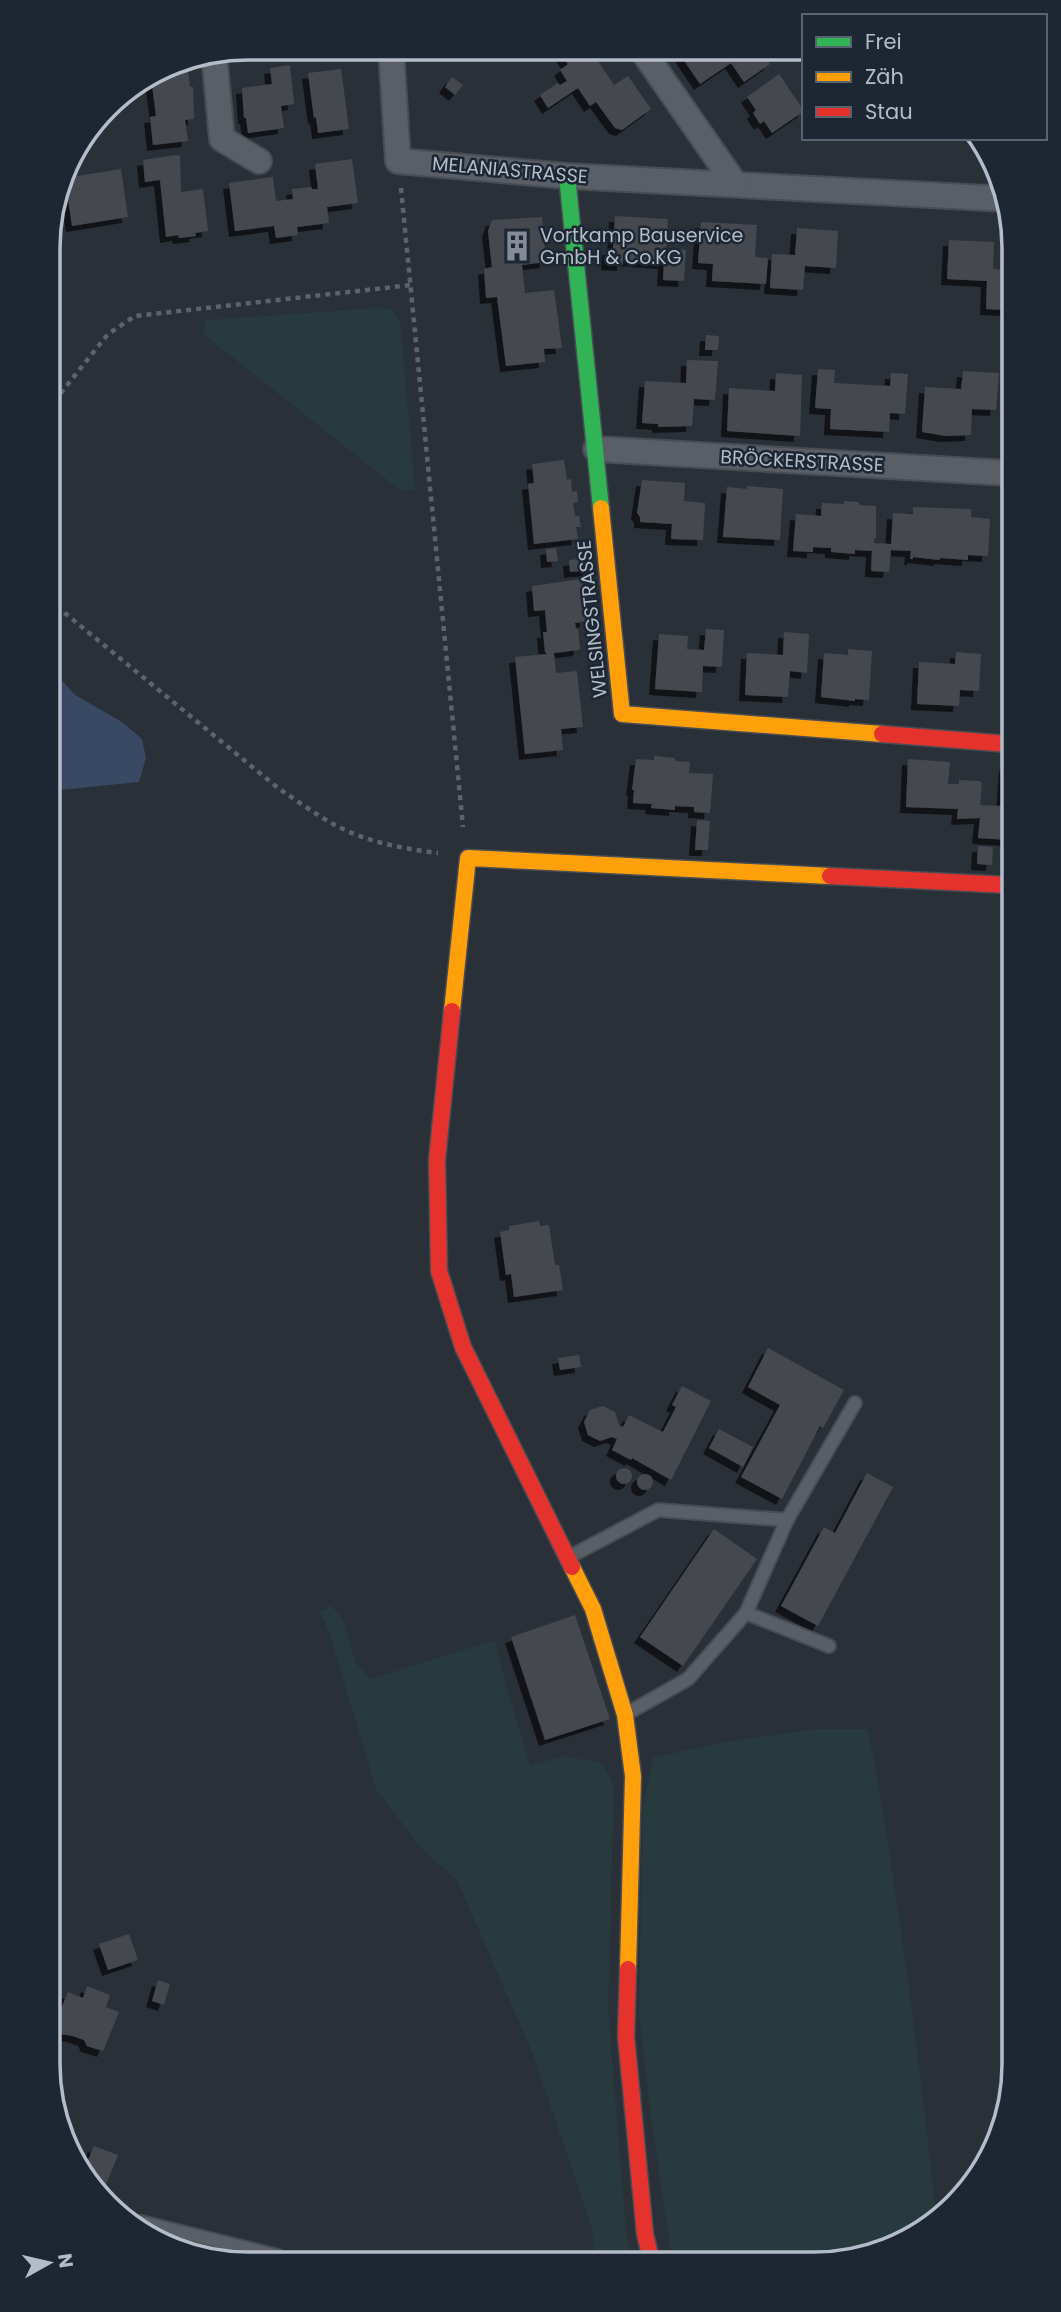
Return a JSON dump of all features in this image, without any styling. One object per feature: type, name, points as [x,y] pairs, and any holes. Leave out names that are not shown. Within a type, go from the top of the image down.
[{"type":"street","points":[[392,60],[398,161]]},
{"type":"street","points":[[649,60],[735,184]]},
{"type":"street","points":[[215,63],[222,139],[259,161]]},
{"type":"street","name":"MELANIASTRASSE","points":[[398,161],[567,176],[995,198]]},
{"type":"street","name":"WELSINGSTRASSE","points":[[567,176],[622,714],[1002,743]]},
{"type":"street","name":"BRÖCKERSTRASSE","points":[[596,449],[1002,474]]},
{"type":"street","points":[[649,2252],[645,2234],[626,2036],[633,1776],[625,1715],[593,1609],[463,1347],[439,1271],[437,1160],[468,858],[1002,885]]},
{"type":"lane","points":[[625,1715],[688,1679],[746,1613],[787,1520],[855,1403]]},
{"type":"lane","points":[[568,1558],[659,1510],[787,1520]]},
{"type":"lane","points":[[746,1613],[829,1646]]},
{"type":"lane","points":[[149,2224],[262,2252]]},
{"type":"path","points":[[60,609],[278,788],[344,829],[386,844],[468,858],[460,810],[398,161]]},
{"type":"path","points":[[60,395],[108,334],[135,316],[411,285]]},
{"type":"green space","points":[[391,309],[400,321],[415,490],[400,490],[203,334],[206,320]]},
{"type":"green space","points":[[331,1605],[343,1620],[356,1663],[371,1679],[495,1640],[530,1766],[563,1756],[602,1763],[614,1786],[608,2008],[626,2233],[630,2252],[595,2252],[591,2226],[534,2057],[457,1880],[421,1848],[376,1789],[329,1632],[320,1612]]},
{"type":"green space","points":[[816,1729],[868,1729],[889,1850],[935,2207],[907,2227],[862,2246],[813,2252],[671,2252],[639,2014],[643,1804],[654,1757],[733,1741]]},
{"type":"water","points":[[60,678],[75,695],[122,722],[142,739],[146,758],[139,782],[60,790]]},
{"type":"building","points":[[565,60],[597,60],[614,85],[628,76],[651,109],[622,130],[615,128],[596,102],[590,106],[578,88],[548,108],[540,95],[558,83],[560,85],[567,81],[560,70],[568,64]]},
{"type":"building","points":[[684,60],[767,60],[770,64],[744,82],[731,63],[700,84]]},
{"type":"building","points":[[290,65],[294,104],[281,106],[284,128],[248,133],[242,88],[272,84],[270,68]]},
{"type":"building","points":[[341,69],[349,129],[318,133],[308,73]]},
{"type":"building","points":[[188,72],[190,87],[193,87],[194,119],[185,120],[188,141],[153,145],[150,117],[156,116],[152,86],[176,74]]},
{"type":"building","points":[[779,74],[802,108],[802,112],[772,133],[764,121],[760,124],[753,113],[756,110],[747,97]]},
{"type":"building","points":[[452,77],[463,85],[455,95],[445,87]]},
{"type":"building","points":[[180,156],[181,192],[203,189],[208,231],[195,233],[196,236],[166,237],[160,180],[145,182],[143,160]]},
{"type":"building","points":[[352,159],[358,203],[327,207],[329,223],[297,227],[298,235],[276,238],[274,226],[235,231],[229,183],[273,177],[276,201],[293,199],[292,189],[318,189],[315,164]]},
{"type":"building","points":[[121,169],[128,217],[72,226],[67,195],[74,177]]},
{"type":"building","points":[[615,216],[668,219],[666,249],[686,250],[684,281],[663,280],[664,263],[623,260],[623,265],[607,264],[608,249],[613,249]]},
{"type":"building","points":[[542,217],[546,262],[522,265],[525,293],[554,290],[562,348],[544,349],[545,362],[506,366],[497,297],[486,298],[484,269],[492,267],[488,231],[492,220]]},
{"type":"building","points":[[701,222],[757,225],[755,257],[768,258],[766,284],[712,281],[713,264],[698,263]]},
{"type":"building","points":[[797,228],[838,231],[836,268],[805,266],[803,290],[770,288],[772,254],[795,255]]},
{"type":"building","points":[[949,240],[994,242],[993,269],[1002,270],[1002,310],[986,309],[987,281],[947,279]]},
{"type":"building","points":[[706,335],[719,336],[718,350],[705,350]]},
{"type":"building","points":[[687,360],[718,361],[715,400],[694,399],[692,426],[658,427],[658,424],[642,423],[645,381],[686,383]]},
{"type":"building","points":[[818,369],[835,370],[834,383],[890,386],[891,373],[908,374],[905,414],[890,413],[889,432],[830,429],[831,409],[815,408]]},
{"type":"building","points":[[963,371],[999,373],[996,410],[972,409],[971,435],[946,436],[922,432],[925,387],[961,389]]},
{"type":"building","points":[[776,373],[802,375],[800,436],[727,431],[729,388],[775,391]]},
{"type":"building","points":[[564,460],[567,480],[571,479],[572,492],[577,491],[578,502],[573,503],[575,516],[579,516],[581,527],[576,527],[578,539],[534,544],[528,484],[534,483],[532,464]]},
{"type":"building","points":[[642,480],[685,483],[684,501],[705,503],[703,540],[671,539],[672,524],[640,522],[637,513]]},
{"type":"building","points":[[747,486],[783,489],[780,540],[723,537],[727,487],[747,489]]},
{"type":"building","points":[[844,501],[876,506],[874,543],[891,544],[893,513],[913,514],[913,507],[971,509],[971,517],[990,519],[988,556],[968,555],[968,560],[910,559],[911,551],[891,550],[889,572],[871,571],[872,551],[855,550],[855,554],[813,547],[813,552],[793,551],[796,514],[821,516],[822,503],[844,504]]},
{"type":"building","points":[[556,548],[558,561],[547,562],[546,549]]},
{"type":"building","points":[[590,558],[592,570],[570,572],[569,560]]},
{"type":"building","points":[[581,579],[583,592],[587,592],[588,607],[584,607],[586,621],[575,623],[580,648],[554,653],[556,673],[577,671],[583,727],[561,729],[563,750],[525,754],[515,657],[547,654],[543,632],[547,632],[545,610],[534,611],[532,586]]},
{"type":"building","points":[[706,629],[724,630],[722,667],[703,666],[702,692],[655,689],[659,634],[688,636],[687,649],[704,650]]},
{"type":"building","points":[[784,632],[809,634],[807,673],[790,671],[788,697],[745,695],[747,653],[783,655]]},
{"type":"building","points":[[848,649],[872,651],[869,700],[821,697],[824,653],[848,655]]},
{"type":"building","points":[[956,652],[981,654],[979,691],[960,690],[959,706],[917,704],[919,662],[955,664]]},
{"type":"building","points":[[654,756],[690,762],[689,773],[713,774],[710,813],[694,812],[694,807],[675,806],[675,810],[651,808],[652,804],[633,803],[636,759],[654,760]]},
{"type":"building","points":[[908,759],[950,762],[948,784],[959,784],[959,780],[980,781],[980,805],[1002,806],[1002,840],[978,838],[980,818],[957,819],[958,809],[906,807]]},
{"type":"building","points":[[697,820],[710,821],[708,850],[695,850]]},
{"type":"building","points":[[978,846],[993,847],[992,865],[977,864]]},
{"type":"building","points":[[539,1221],[540,1226],[549,1225],[555,1265],[559,1265],[563,1290],[514,1297],[511,1274],[506,1275],[500,1232],[509,1230],[509,1226]]},
{"type":"building","points":[[768,1348],[844,1390],[823,1428],[820,1426],[782,1499],[741,1477],[780,1405],[748,1387]]},
{"type":"building","points":[[579,1355],[581,1367],[560,1370],[558,1358]]},
{"type":"building","points":[[682,1386],[711,1401],[671,1480],[612,1450],[617,1439],[612,1437],[600,1441],[588,1435],[584,1422],[590,1410],[603,1406],[615,1412],[619,1425],[623,1427],[629,1415],[663,1432],[676,1407],[672,1405]]},
{"type":"building","points":[[719,1429],[753,1447],[743,1467],[709,1448]]},
{"type":"building","points":[[621,1468],[627,1468],[632,1476],[630,1482],[621,1484],[616,1479],[616,1473]]},
{"type":"building","points":[[867,1473],[893,1487],[818,1626],[781,1606],[824,1527],[835,1533]]},
{"type":"building","points":[[645,1474],[653,1482],[645,1490],[637,1482]]},
{"type":"building","points":[[714,1529],[757,1559],[683,1666],[640,1637]]},
{"type":"building","points":[[575,1615],[610,1719],[545,1740],[511,1637]]},
{"type":"building","points":[[129,1934],[138,1960],[108,1970],[99,1944]]},
{"type":"building","points":[[158,1980],[170,1984],[164,2005],[152,2001]]},
{"type":"building","points":[[87,1986],[110,1995],[106,2007],[119,2012],[103,2051],[87,2046],[84,2040],[60,2034],[60,2009],[68,1992],[83,1998]]},
{"type":"building","points":[[94,2146],[118,2155],[105,2186],[87,2162]]},
{"type":"traffic: fast","points":[[567,176],[601,508]]},
{"type":"traffic: slow","points":[[601,508],[622,714],[882,734]]},
{"type":"traffic: slow","points":[[452,1011],[468,858],[830,876]]},
{"type":"traffic: slow","points":[[572,1567],[593,1609],[625,1715],[633,1776],[628,1969]]},
{"type":"traffic: jam","points":[[882,734],[1002,743]]},
{"type":"traffic: jam","points":[[830,876],[1002,885]]},
{"type":"traffic: jam","points":[[452,1011],[437,1160],[439,1271],[463,1347],[572,1567]]},
{"type":"traffic: jam","points":[[628,1969],[626,2036],[645,2234],[649,2252]]},
{"type":"place","name":"Vortkamp Bauservice GmbH & Co.KG","points":[[517,246]]}]
